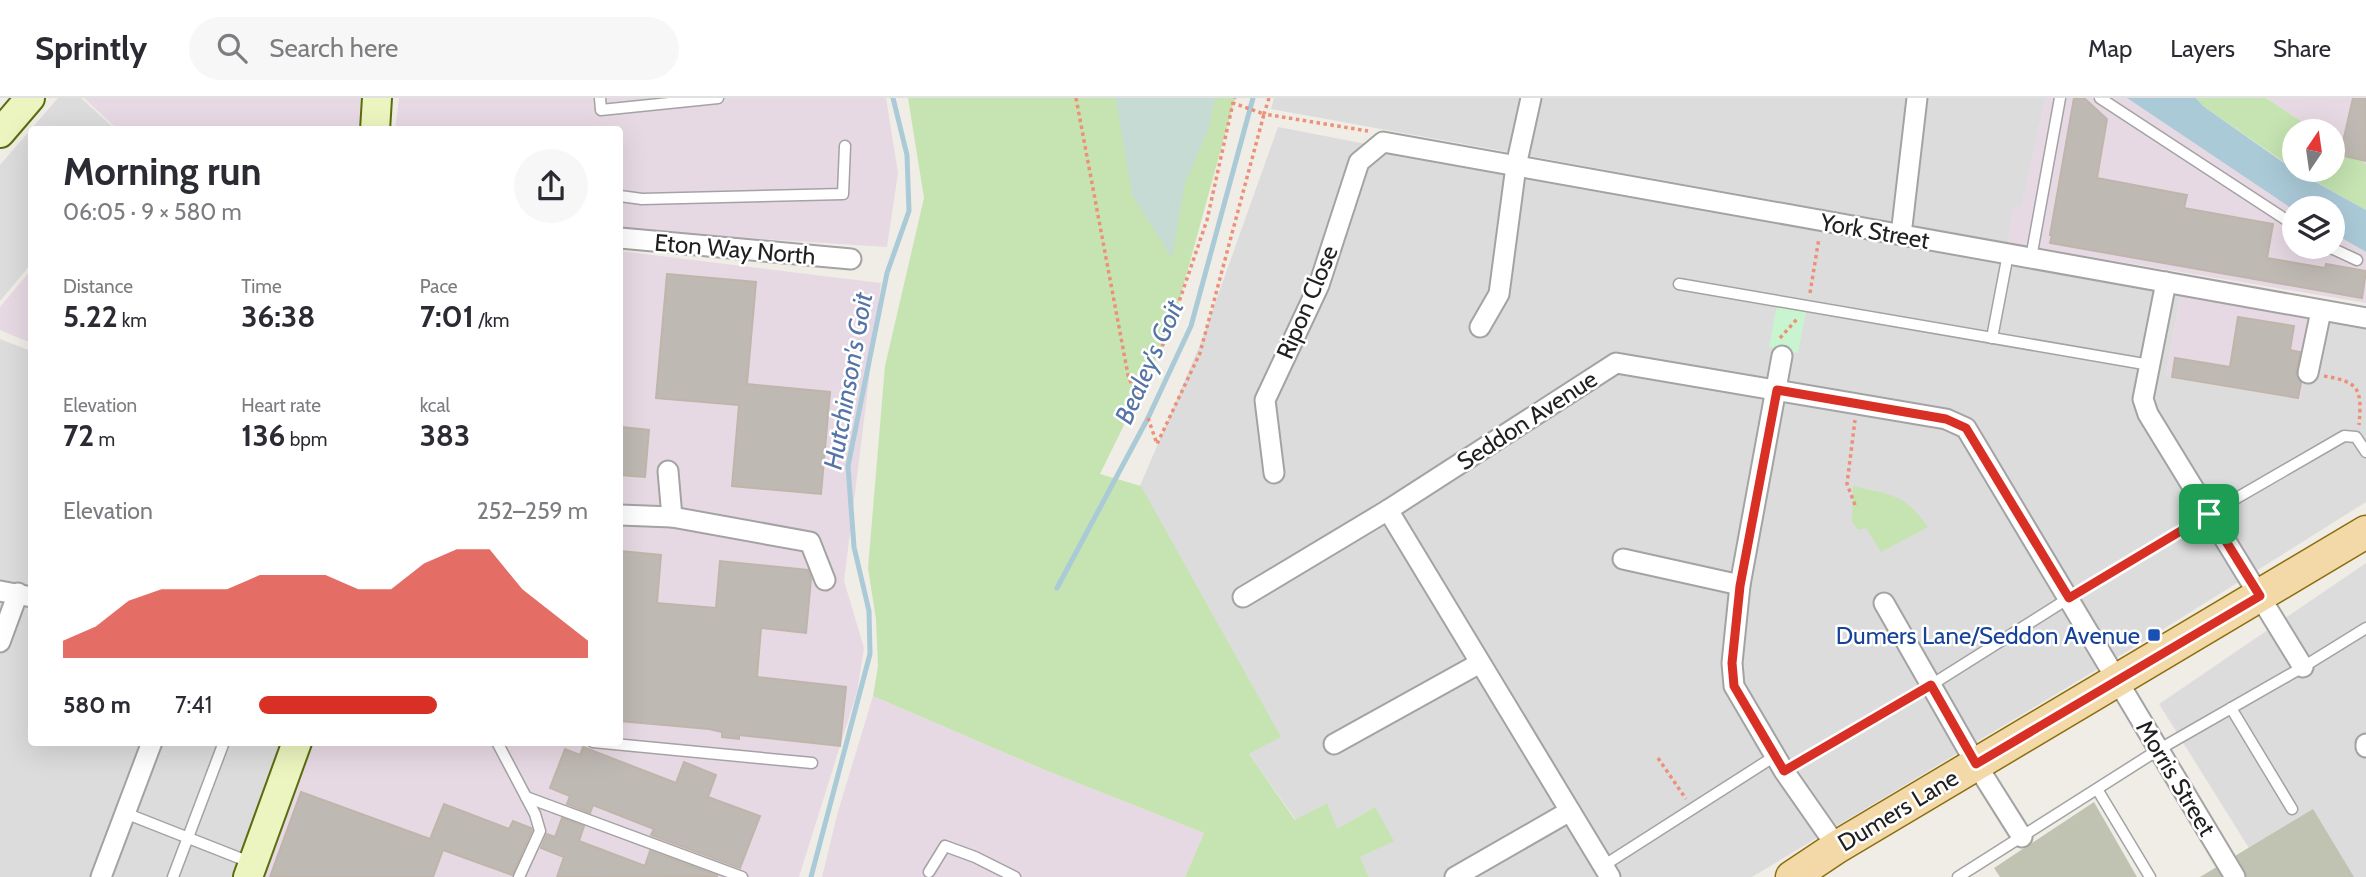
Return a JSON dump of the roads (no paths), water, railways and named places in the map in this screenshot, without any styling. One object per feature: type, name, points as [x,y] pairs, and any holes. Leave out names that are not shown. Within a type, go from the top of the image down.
[{"type":"main road","name":"Dumers Lane","points":[[1793,877],[1837,847],[2366,532]]},
{"type":"street","points":[[0,133],[30,98]]},
{"type":"street","points":[[375,126],[377,98]]},
{"type":"street","points":[[1480,327],[1499,293],[1517,166],[1531,98]]},
{"type":"street","points":[[1901,235],[1917,98]]},
{"type":"street","name":"York Street","points":[[1383,142],[2366,318]]},
{"type":"street","name":"Ripon Close","points":[[1275,473],[1265,400],[1319,285],[1359,162],[1383,142]]},
{"type":"street","name":"Eton Way North","points":[[623,238],[851,259]]},
{"type":"street","points":[[2166,282],[2143,399],[2148,414],[2303,667]]},
{"type":"street","points":[[2308,373],[2321,311]]},
{"type":"street","points":[[1782,356],[1740,586],[1732,663],[1734,686],[1780,764],[1837,847]]},
{"type":"street","name":"Seddon Avenue","points":[[1243,597],[1388,510],[1615,363],[1946,419],[1966,428],[2118,678]]},
{"type":"street","points":[[668,471],[672,517]]},
{"type":"street","points":[[1388,510],[1607,871]]},
{"type":"street","points":[[623,515],[672,517],[810,542],[825,580]]},
{"type":"street","points":[[1623,559],[1740,586]]},
{"type":"street","points":[[0,642],[17,593]]},
{"type":"street","points":[[1884,603],[1976,764],[2022,837]]},
{"type":"street","points":[[1334,744],[1480,663]]},
{"type":"street","name":"Morris Street","points":[[2118,678],[2235,877]]},
{"type":"street","points":[[101,877],[150,746]]},
{"type":"street","points":[[250,870],[296,746]]},
{"type":"street","points":[[1455,877],[1570,811]]},
{"type":"lane","points":[[600,98],[601,110],[718,98]]},
{"type":"lane","points":[[2031,258],[2060,98]]},
{"type":"lane","points":[[2100,98],[2282,217]]},
{"type":"lane","points":[[623,196],[642,199],[843,194],[845,146]]},
{"type":"lane","points":[[1992,338],[2008,254]]},
{"type":"lane","points":[[2345,254],[2357,260]]},
{"type":"lane","points":[[1679,284],[2150,365]]},
{"type":"lane","points":[[1607,871],[1692,809],[1931,685],[2069,598],[2344,436],[2357,437],[2366,452]]},
{"type":"lane","points":[[1958,877],[2158,750],[2366,628]]},
{"type":"lane","points":[[2231,708],[2292,809]]},
{"type":"lane","points":[[623,745],[813,763]]},
{"type":"lane","points":[[173,877],[222,746]]},
{"type":"lane","points":[[498,746],[526,797],[540,831],[519,877]]},
{"type":"lane","points":[[2098,789],[2150,877]]},
{"type":"lane","points":[[526,797],[742,877]]},
{"type":"lane","points":[[125,813],[188,838],[250,870]]},
{"type":"lane","points":[[929,872],[945,846],[1015,877]]},
{"type":"waterway","name":"Hutchinson's Goit","points":[[811,877],[870,654],[869,611],[854,547],[848,466],[887,273],[909,211],[907,155],[893,98]]},
{"type":"waterway","name":"Bealey's Goit","points":[[1057,588],[1148,418],[1191,326],[1253,98]]},
{"type":"place","name":"Dumers Lane/Seddon Avenue","points":[[2154,635]]}]
